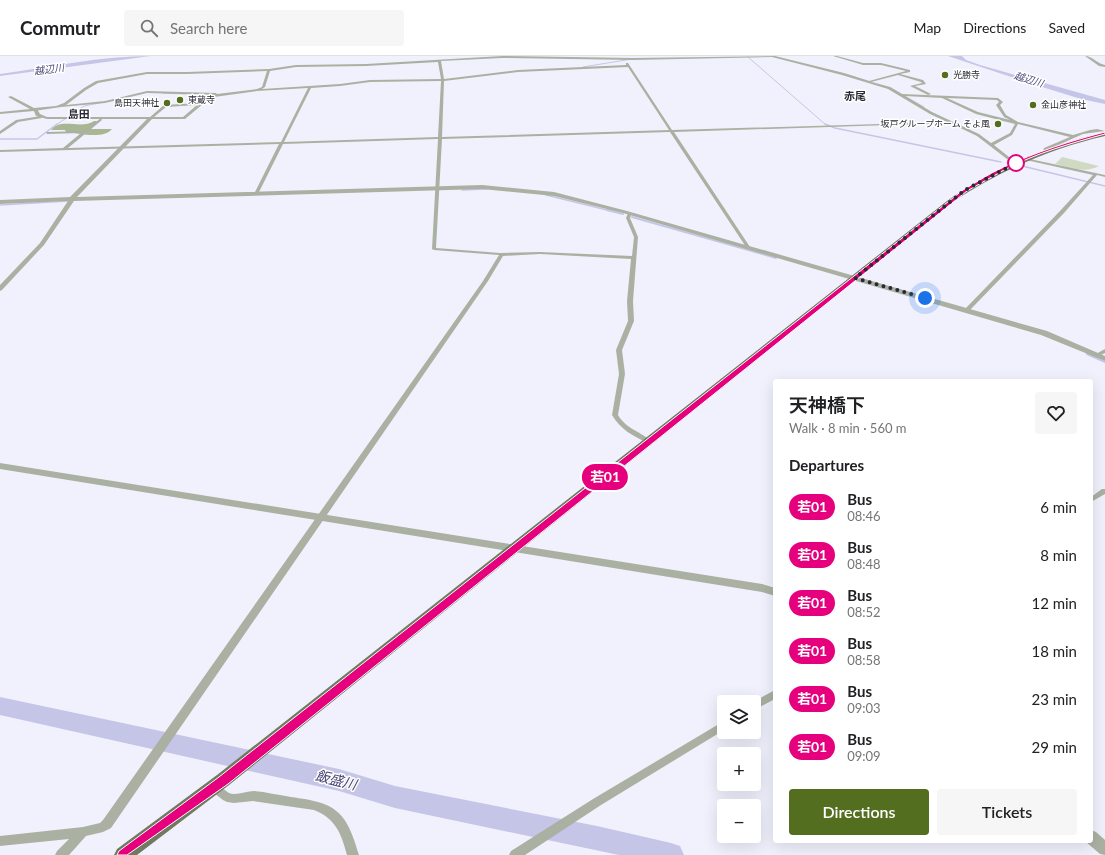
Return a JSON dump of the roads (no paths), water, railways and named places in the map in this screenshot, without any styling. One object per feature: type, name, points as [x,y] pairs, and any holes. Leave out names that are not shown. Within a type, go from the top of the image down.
[{"type":"main road","points":[[123,855],[219,784],[965,190],[1023,160],[1045,151],[1104,132]]},
{"type":"street","points":[[60,106],[74,98],[94,83],[102,80],[150,73],[269,70],[296,66],[366,65],[438,61],[474,57],[518,56],[625,58],[772,56],[870,81],[889,88],[931,113],[978,135],[1008,158],[1105,176]]},
{"type":"street","points":[[834,56],[863,64],[881,64],[909,71],[870,81]]},
{"type":"street","points":[[1086,56],[1100,65],[1105,66]]},
{"type":"street","points":[[625,58],[670,131],[748,247]]},
{"type":"street","points":[[438,61],[443,80],[434,249],[502,254],[526,254],[540,252],[634,258]]},
{"type":"street","points":[[0,133],[17,121],[41,117],[101,119],[184,118],[200,104],[213,96],[258,90],[340,85],[370,81],[443,80],[518,72],[629,66]]},
{"type":"street","points":[[258,90],[263,87],[269,70]]},
{"type":"street","points":[[897,74],[922,81],[925,83],[912,86],[931,95]]},
{"type":"street","points":[[256,194],[310,87]]},
{"type":"street","points":[[0,112],[34,110],[105,102],[147,92],[226,95]]},
{"type":"street","points":[[903,95],[998,98],[1001,102],[998,105],[1005,116],[1017,123]]},
{"type":"street","points":[[941,96],[977,113],[1075,137]]},
{"type":"street","points":[[10,97],[34,110],[41,117]]},
{"type":"street","points":[[0,289],[42,244],[72,199],[151,118],[165,106],[200,104]]},
{"type":"street","points":[[63,150],[101,119]]},
{"type":"street","points":[[0,151],[951,123]]},
{"type":"street","points":[[991,145],[1011,134],[1017,123]]},
{"type":"street","points":[[1045,151],[1045,149],[1075,137],[1097,130],[1104,132]]},
{"type":"street","points":[[47,133],[85,132]]},
{"type":"street","points":[[967,310],[1062,212],[1096,174]]},
{"type":"street","points":[[0,202],[438,190],[482,187],[527,190],[562,196],[630,214],[967,310],[1044,333],[1101,357],[1105,351]]},
{"type":"street","points":[[630,214],[628,218],[636,237],[630,301],[631,321],[619,350],[622,374],[615,415],[620,423],[627,429],[649,442]]},
{"type":"street","points":[[0,841],[83,832],[103,827],[108,824],[179,719],[480,288],[502,254]]},
{"type":"street","points":[[0,466],[762,588],[773,591]]},
{"type":"street","points":[[1093,499],[1105,491]]},
{"type":"street","points":[[761,702],[773,695]]},
{"type":"street","points":[[515,855],[717,729]]},
{"type":"street","points":[[219,784],[227,797],[234,798],[254,796],[314,805],[324,808],[338,819],[345,828],[353,855]]},
{"type":"street","points":[[60,855],[83,832]]},
{"type":"street","points":[[1093,839],[1105,849]]},
{"type":"water","name":"越辺川","points":[[132,56],[151,56],[0,76],[0,74],[76,62]]},
{"type":"water","name":"越辺川","points":[[948,56],[962,56],[966,60],[980,65],[1105,100],[1105,104],[1081,99]]},
{"type":"waterway","points":[[748,57],[826,125]]},
{"type":"waterway","points":[[583,67],[632,59]]},
{"type":"waterway","points":[[848,75],[891,88],[924,107]]},
{"type":"waterway","points":[[162,93],[185,94]]},
{"type":"waterway","points":[[56,125],[84,106],[100,103]]},
{"type":"waterway","points":[[0,139],[37,139],[57,124]]},
{"type":"waterway","points":[[825,124],[835,128],[1001,162]]},
{"type":"waterway","points":[[1018,165],[1105,186]]},
{"type":"waterway","points":[[462,190],[487,189]]},
{"type":"waterway","points":[[546,195],[611,211]]},
{"type":"waterway","points":[[0,205],[69,201]]},
{"type":"waterway","points":[[607,210],[611,211]]},
{"type":"waterway","points":[[611,211],[623,214]]},
{"type":"waterway","points":[[632,217],[776,258]]},
{"type":"waterway","points":[[1087,354],[1105,362]]},
{"type":"waterway","name":"飯盛川","points":[[0,706],[339,780],[395,797],[597,838],[671,855]]},
{"type":"place","name":"光勝寺","points":[[945,75]]},
{"type":"place","name":"東蔵寺","points":[[180,100]]},
{"type":"place","name":"島田天神社","points":[[167,103]]},
{"type":"place","name":"金山彦神社","points":[[1033,105]]},
{"type":"place","name":"坂戸グループホーム そよ風","points":[[998,124]]},
{"type":"district","name":"赤尾","points":[[855,96]]},
{"type":"district","name":"島田","points":[[79,114]]}]
